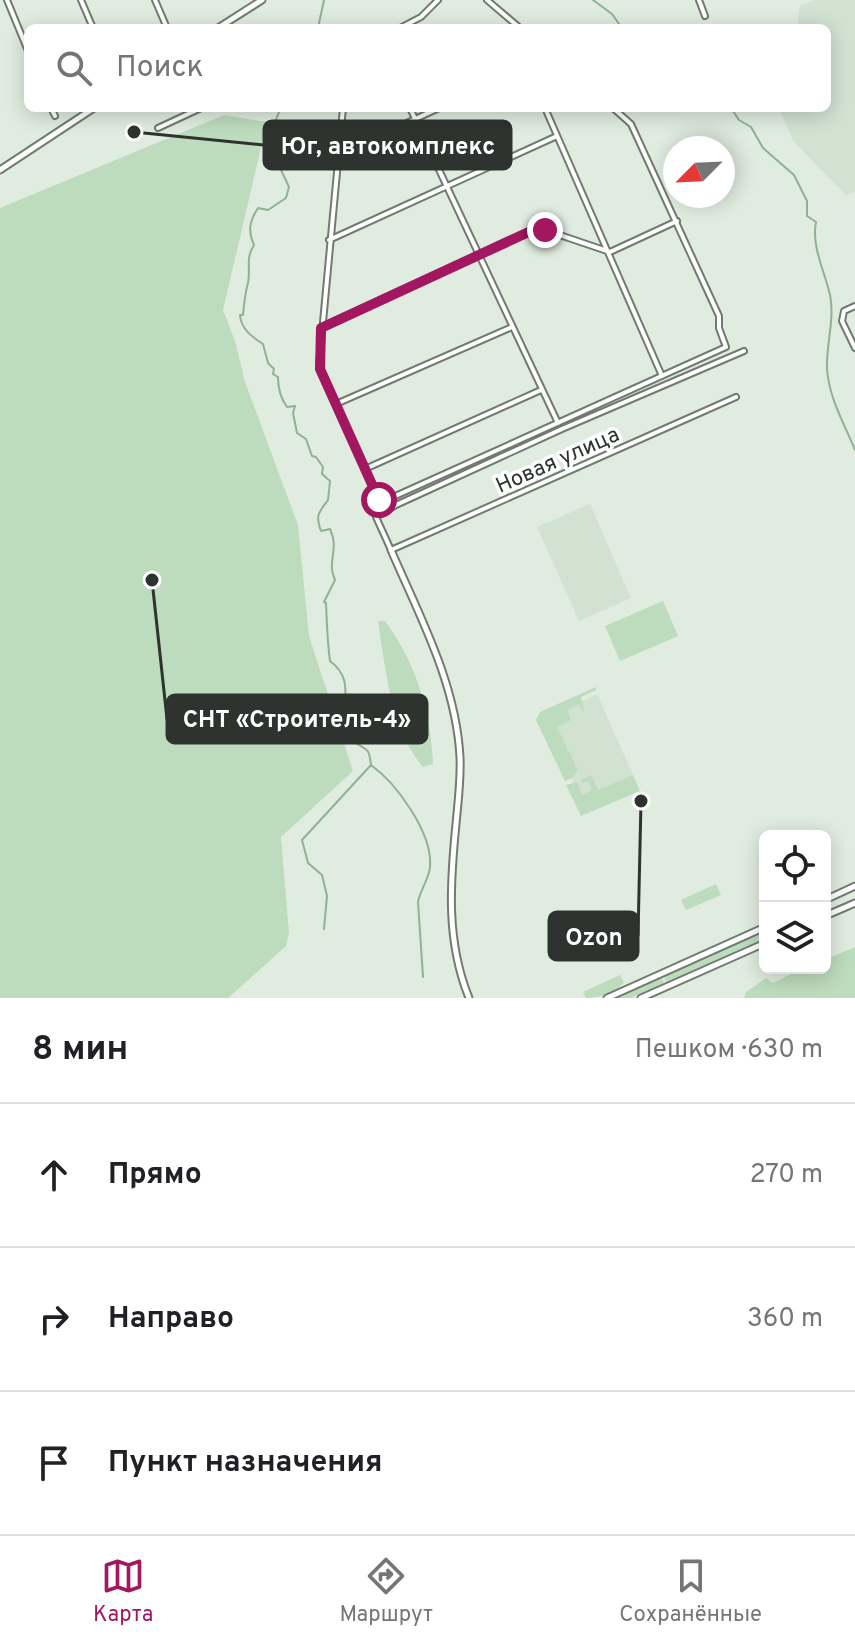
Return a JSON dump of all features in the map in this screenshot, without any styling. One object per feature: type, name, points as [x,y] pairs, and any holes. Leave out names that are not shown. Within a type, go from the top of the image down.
[{"type":"street","points":[[7,0],[24,41]]},
{"type":"street","points":[[81,0],[91,24]]},
{"type":"street","points":[[155,0],[165,24]]},
{"type":"street","points":[[224,24],[262,0]]},
{"type":"street","points":[[408,24],[421,17],[438,0]]},
{"type":"street","points":[[487,0],[515,24]]},
{"type":"street","points":[[699,0],[705,16]]},
{"type":"street","points":[[53,112],[55,116]]},
{"type":"street","points":[[0,170],[88,112]]},
{"type":"street","points":[[158,128],[192,112]]},
{"type":"street","points":[[343,112],[319,365],[382,502],[726,347],[719,328],[719,316],[677,221],[631,124],[618,112]]},
{"type":"street","points":[[412,112],[558,423]]},
{"type":"street","points":[[340,154],[430,112]]},
{"type":"street","points":[[547,112],[662,376]]},
{"type":"street","points":[[329,240],[557,136]]},
{"type":"street","points":[[321,328],[539,229],[610,252],[677,221]]},
{"type":"street","points":[[855,306],[844,311],[842,321],[855,348]]},
{"type":"street","points":[[336,404],[512,327]]},
{"type":"street","points":[[469,998],[455,949],[450,906],[460,778],[453,710],[434,649],[376,517],[562,429],[744,351]]},
{"type":"street","points":[[365,469],[541,390]]},
{"type":"street","name":"Новая улица","points":[[391,550],[736,397]]},
{"type":"street","points":[[831,897],[855,886]]},
{"type":"street","points":[[831,913],[855,903]]},
{"type":"street","points":[[607,998],[759,930]]},
{"type":"street","points":[[641,998],[759,946]]},
{"type":"shaded area","points":[[814,0],[855,0],[855,192],[846,195],[793,141],[781,112],[831,112],[831,24],[798,24],[800,6]]},
{"type":"shaded area","points":[[590,504],[631,598],[579,621],[537,527]]},
{"type":"shaded area","points":[[597,694],[633,775],[580,798],[545,718]]},
{"type":"green space","points":[[224,115],[267,122],[223,310],[235,341],[245,382],[298,525],[309,636],[353,771],[281,837],[289,933],[286,946],[228,998],[0,998],[0,208]]},
{"type":"green space","points":[[663,601],[678,636],[620,661],[605,626]]},
{"type":"green space","points":[[378,621],[385,621],[396,637],[420,689],[429,726],[433,764],[423,767],[396,716]]},
{"type":"green space","points":[[596,687],[596,690],[581,697],[584,714],[579,704],[567,710],[571,720],[557,727],[578,770],[565,781],[536,720],[540,712]]},
{"type":"green space","points":[[591,775],[598,790],[633,775],[640,791],[581,816],[566,785],[577,782],[582,795],[592,790],[588,781],[583,783],[580,780]]},
{"type":"green space","points":[[716,884],[721,895],[686,910],[681,900]]},
{"type":"green space","points":[[759,934],[759,941],[666,982],[664,976]]},
{"type":"green space","points":[[855,947],[855,998],[744,998],[746,992],[766,978],[773,983],[792,974],[831,974],[831,957]]},
{"type":"green space","points":[[620,975],[624,982],[617,989],[586,998],[583,992]]},
{"type":"green space","points":[[661,977],[664,983],[631,998],[615,998]]},
{"type":"waterway","points":[[319,24],[324,0]]},
{"type":"waterway","points":[[593,0],[612,14],[619,24]]},
{"type":"waterway","points":[[279,112],[270,135],[272,151],[289,187],[286,198],[268,210],[258,208],[253,218],[250,231],[254,245],[249,259],[243,315],[240,315],[245,328],[263,344],[268,363],[278,377],[283,400],[287,407],[295,406],[293,413],[297,433],[306,439],[312,456],[323,467],[322,474],[330,481],[328,500],[318,517],[321,531],[330,529],[334,543],[332,567],[335,580],[324,602],[330,661],[344,678],[345,716],[356,743],[367,751],[371,765],[401,796],[426,839],[430,867],[418,902],[423,977]]},
{"type":"waterway","points":[[734,112],[739,120],[751,127],[763,148],[794,175],[807,201],[807,216],[816,222],[817,250],[831,304],[828,380],[855,450]]},
{"type":"waterway","points":[[324,929],[327,896],[322,875],[308,863],[302,840],[371,765]]},
{"type":"place","name":"Юг, автокомплекс","points":[[134,132]]},
{"type":"place","name":"СНТ «Строитель-4»","points":[[152,580]]},
{"type":"place","name":"Ozon","points":[[641,801]]},
{"type":"route","points":[[379,500],[320,369],[321,328],[533,230],[545,230]]}]
